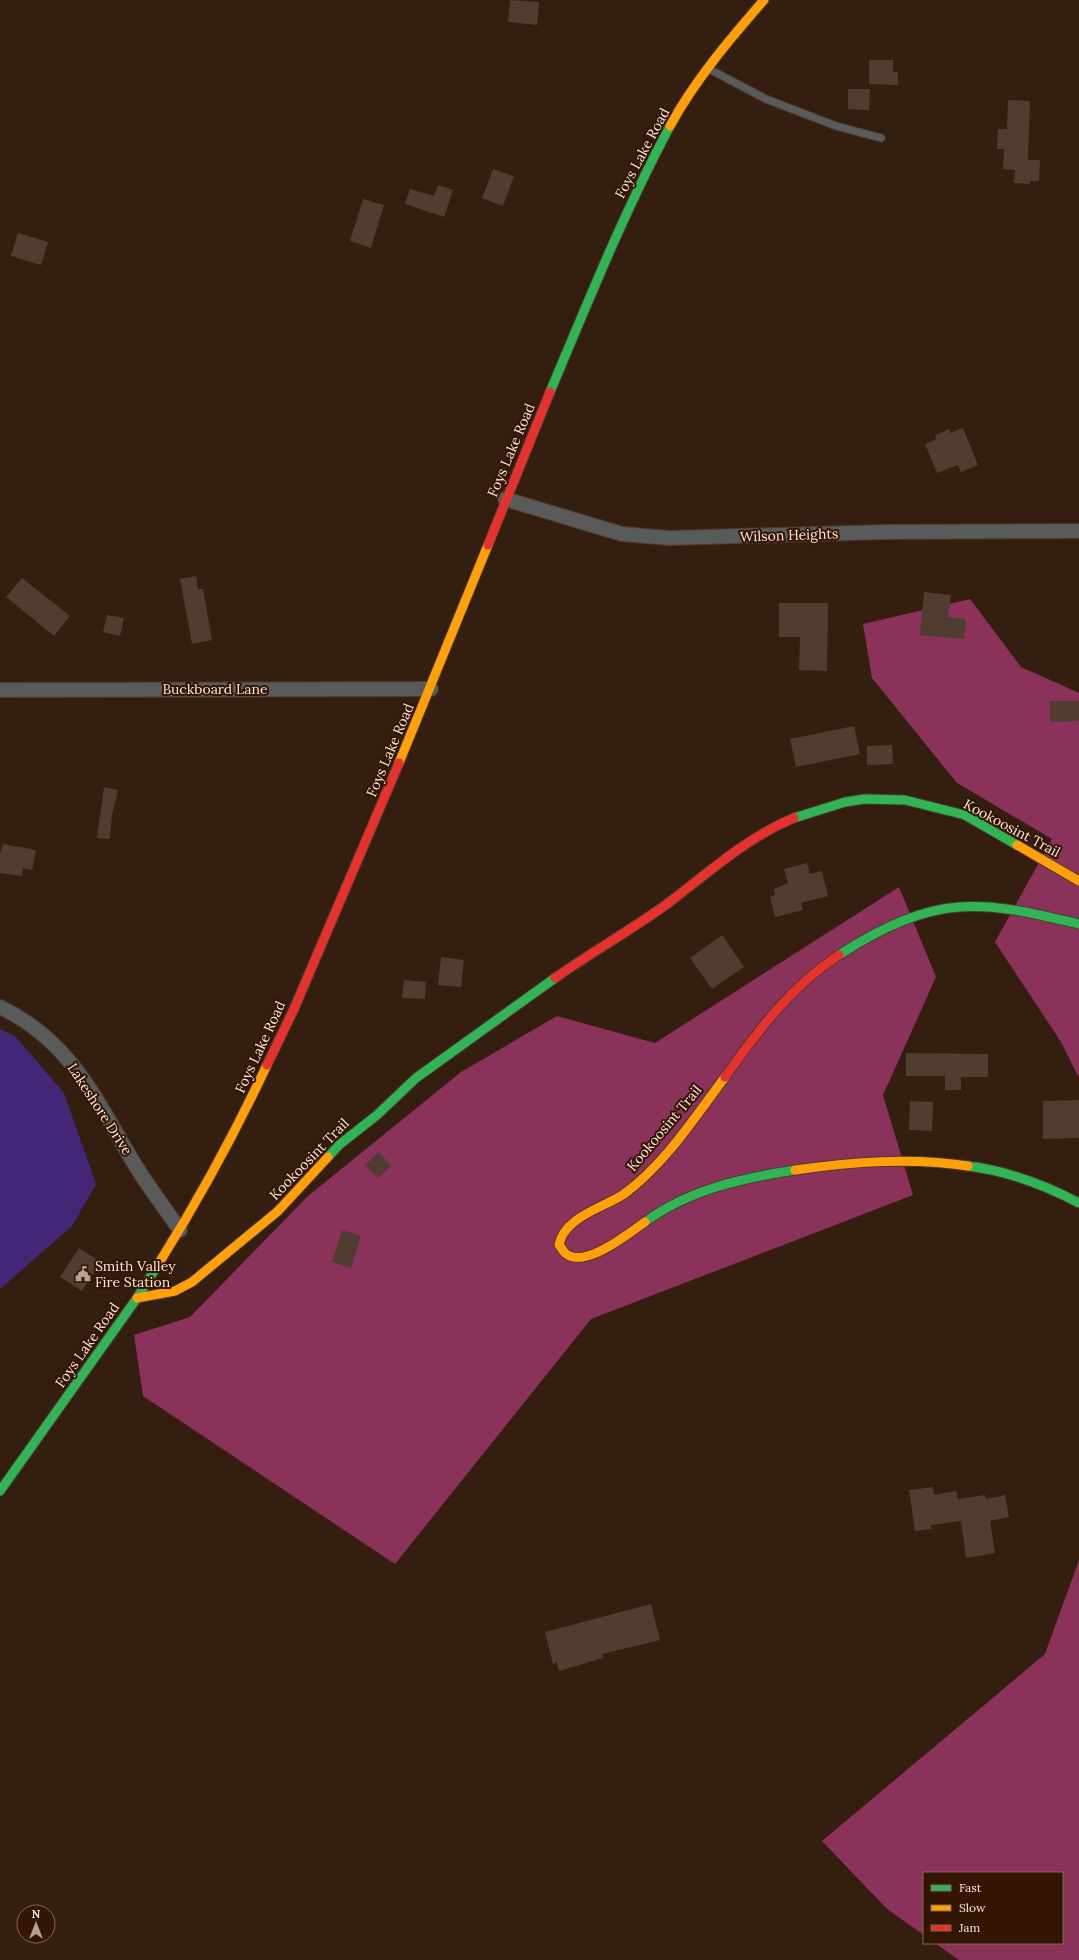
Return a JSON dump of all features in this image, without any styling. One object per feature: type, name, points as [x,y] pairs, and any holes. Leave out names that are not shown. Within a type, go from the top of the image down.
[{"type":"street","name":"Foys Lake Road","points":[[0,1491],[137,1298],[180,1230],[214,1171],[267,1067],[431,689],[505,499],[612,246],[646,171],[673,121],[708,68],[735,33],[764,0]]},
{"type":"street","name":"Wilson Heights","points":[[505,499],[622,534],[670,538],[885,532],[1079,531]]},
{"type":"street","name":"Buckboard Lane","points":[[0,690],[431,689]]},
{"type":"street","name":"Kookoosint Trail","points":[[137,1298],[175,1291],[192,1282],[278,1211],[339,1145],[377,1115],[416,1078],[568,969],[598,952],[667,904],[718,864],[780,824],[810,812],[845,802],[865,799],[905,800],[965,815],[1079,880]]},
{"type":"street","name":"Kookoosint Trail","points":[[1079,924],[1027,912],[986,907],[958,907],[930,912],[901,922],[845,951],[819,969],[795,989],[774,1012],[679,1137],[645,1175],[619,1197],[569,1226],[562,1233],[560,1242],[562,1251],[568,1256],[579,1258],[602,1250],[656,1214],[682,1200],[708,1190],[737,1181],[784,1171],[851,1163],[901,1160],[984,1167],[1040,1184],[1079,1203]]},
{"type":"street","name":"Lakeshore Drive","points":[[0,1007],[23,1019],[44,1034],[78,1071],[138,1169],[180,1230]]},
{"type":"lane","points":[[708,68],[766,99],[836,126],[881,138]]},
{"type":"shaded area","points":[[970,599],[1021,667],[1079,693],[1079,1078],[1061,1042],[995,942],[1052,839],[957,783],[872,678],[863,624]]},
{"type":"shaded area","points":[[899,887],[936,977],[883,1095],[913,1195],[591,1319],[395,1564],[143,1396],[134,1335],[190,1317],[308,1196],[461,1072],[557,1016],[655,1043]]},
{"type":"shaded area","points":[[0,1029],[15,1036],[64,1093],[96,1184],[72,1226],[0,1289]]},
{"type":"shaded area","points":[[1079,1560],[1079,1960],[959,1960],[936,1944],[1063,1944],[1063,1872],[923,1872],[923,1934],[887,1909],[822,1841],[1045,1654]]},
{"type":"building","points":[[510,0],[539,2],[537,25],[508,22]]},
{"type":"building","points":[[869,60],[893,60],[893,72],[898,72],[898,85],[869,84]]},
{"type":"building","points":[[848,89],[870,89],[869,110],[848,109]]},
{"type":"building","points":[[1008,100],[1030,101],[1028,160],[1040,160],[1039,181],[1030,181],[1030,184],[1014,183],[1015,170],[1003,169],[1004,149],[997,149],[998,129],[1007,129]]},
{"type":"building","points":[[493,169],[514,176],[503,206],[482,198]]},
{"type":"building","points":[[438,185],[453,190],[444,217],[405,204],[410,189],[434,196]]},
{"type":"building","points":[[363,199],[384,205],[371,248],[350,241]]},
{"type":"building","points":[[18,233],[48,242],[41,265],[11,256]]},
{"type":"building","points":[[963,428],[978,465],[961,472],[958,465],[937,473],[925,444],[936,439],[935,435],[949,429],[950,433]]},
{"type":"building","points":[[196,576],[198,589],[203,589],[212,640],[192,644],[180,579]]},
{"type":"building","points":[[22,578],[70,616],[54,636],[6,597]]},
{"type":"building","points":[[924,592],[951,595],[948,617],[966,619],[964,639],[920,635]]},
{"type":"building","points":[[779,603],[828,603],[827,671],[799,670],[800,637],[779,637]]},
{"type":"building","points":[[107,615],[124,618],[120,636],[103,632]]},
{"type":"building","points":[[1050,701],[1079,701],[1079,721],[1050,722]]},
{"type":"building","points":[[854,726],[860,754],[796,767],[790,739]]},
{"type":"building","points":[[892,745],[893,764],[867,765],[867,746]]},
{"type":"building","points":[[104,787],[118,790],[112,815],[110,839],[97,838]]},
{"type":"building","points":[[3,844],[36,850],[32,870],[23,868],[22,876],[0,873],[0,854]]},
{"type":"building","points":[[807,863],[810,874],[822,871],[828,896],[801,903],[803,910],[775,917],[770,897],[775,895],[774,889],[788,883],[784,869]]},
{"type":"building","points":[[722,935],[744,967],[712,989],[690,958]]},
{"type":"building","points":[[441,957],[464,960],[461,987],[438,985]]},
{"type":"building","points":[[404,980],[426,982],[425,999],[402,998]]},
{"type":"building","points":[[906,1053],[988,1054],[988,1077],[961,1077],[961,1090],[945,1090],[945,1076],[906,1076]]},
{"type":"building","points":[[1079,1100],[1079,1138],[1043,1139],[1043,1101]]},
{"type":"building","points":[[910,1101],[933,1102],[932,1131],[909,1130]]},
{"type":"building","points":[[379,1152],[391,1166],[378,1178],[365,1165]]},
{"type":"building","points":[[342,1230],[361,1236],[351,1268],[332,1262]]},
{"type":"building","points":[[79,1248],[101,1262],[82,1291],[60,1277]]},
{"type":"building","points":[[933,1487],[934,1495],[956,1491],[958,1499],[985,1495],[986,1499],[1005,1495],[1009,1517],[990,1521],[995,1553],[966,1558],[961,1521],[931,1525],[932,1529],[915,1531],[909,1490]]},
{"type":"building","points":[[651,1604],[660,1640],[602,1654],[603,1658],[559,1671],[557,1662],[553,1664],[545,1632]]},
{"type":"traffic: fast","points":[[550,392],[622,224],[670,126]]},
{"type":"traffic: fast","points":[[794,818],[845,802],[865,799],[905,800],[965,815],[1017,845]]},
{"type":"traffic: fast","points":[[839,955],[881,930],[911,917],[943,909],[974,906],[990,907],[1035,914],[1079,924]]},
{"type":"traffic: fast","points":[[328,1157],[339,1145],[377,1115],[416,1078],[555,978]]},
{"type":"traffic: fast","points":[[968,1166],[997,1171],[1025,1179],[1079,1203]]},
{"type":"traffic: fast","points":[[645,1222],[679,1202],[716,1187],[755,1177],[795,1170]]},
{"type":"traffic: fast","points":[[0,1491],[137,1298],[159,1263]]},
{"type":"traffic: slow","points":[[670,126],[690,92],[726,45],[764,0]]},
{"type":"traffic: slow","points":[[399,763],[488,545]]},
{"type":"traffic: slow","points":[[1017,845],[1079,881]]},
{"type":"traffic: slow","points":[[159,1263],[216,1166],[267,1065]]},
{"type":"traffic: slow","points":[[645,1222],[606,1248],[594,1254],[583,1257],[573,1257],[565,1253],[559,1245],[562,1235],[576,1220],[624,1194],[653,1169],[691,1124],[725,1077]]},
{"type":"traffic: slow","points":[[137,1298],[175,1291],[192,1282],[278,1211],[328,1157]]},
{"type":"traffic: slow","points":[[795,1170],[860,1163],[903,1161],[947,1163],[968,1166]]},
{"type":"traffic: jam","points":[[488,545],[550,392]]},
{"type":"traffic: jam","points":[[267,1065],[294,1009],[399,763]]},
{"type":"traffic: jam","points":[[555,978],[653,914],[728,857],[760,835],[794,818]]},
{"type":"traffic: jam","points":[[725,1077],[762,1027],[790,995],[822,967],[839,955]]},
{"type":"place","name":"Smith Valley Fire Station","points":[[83,1274]]}]
